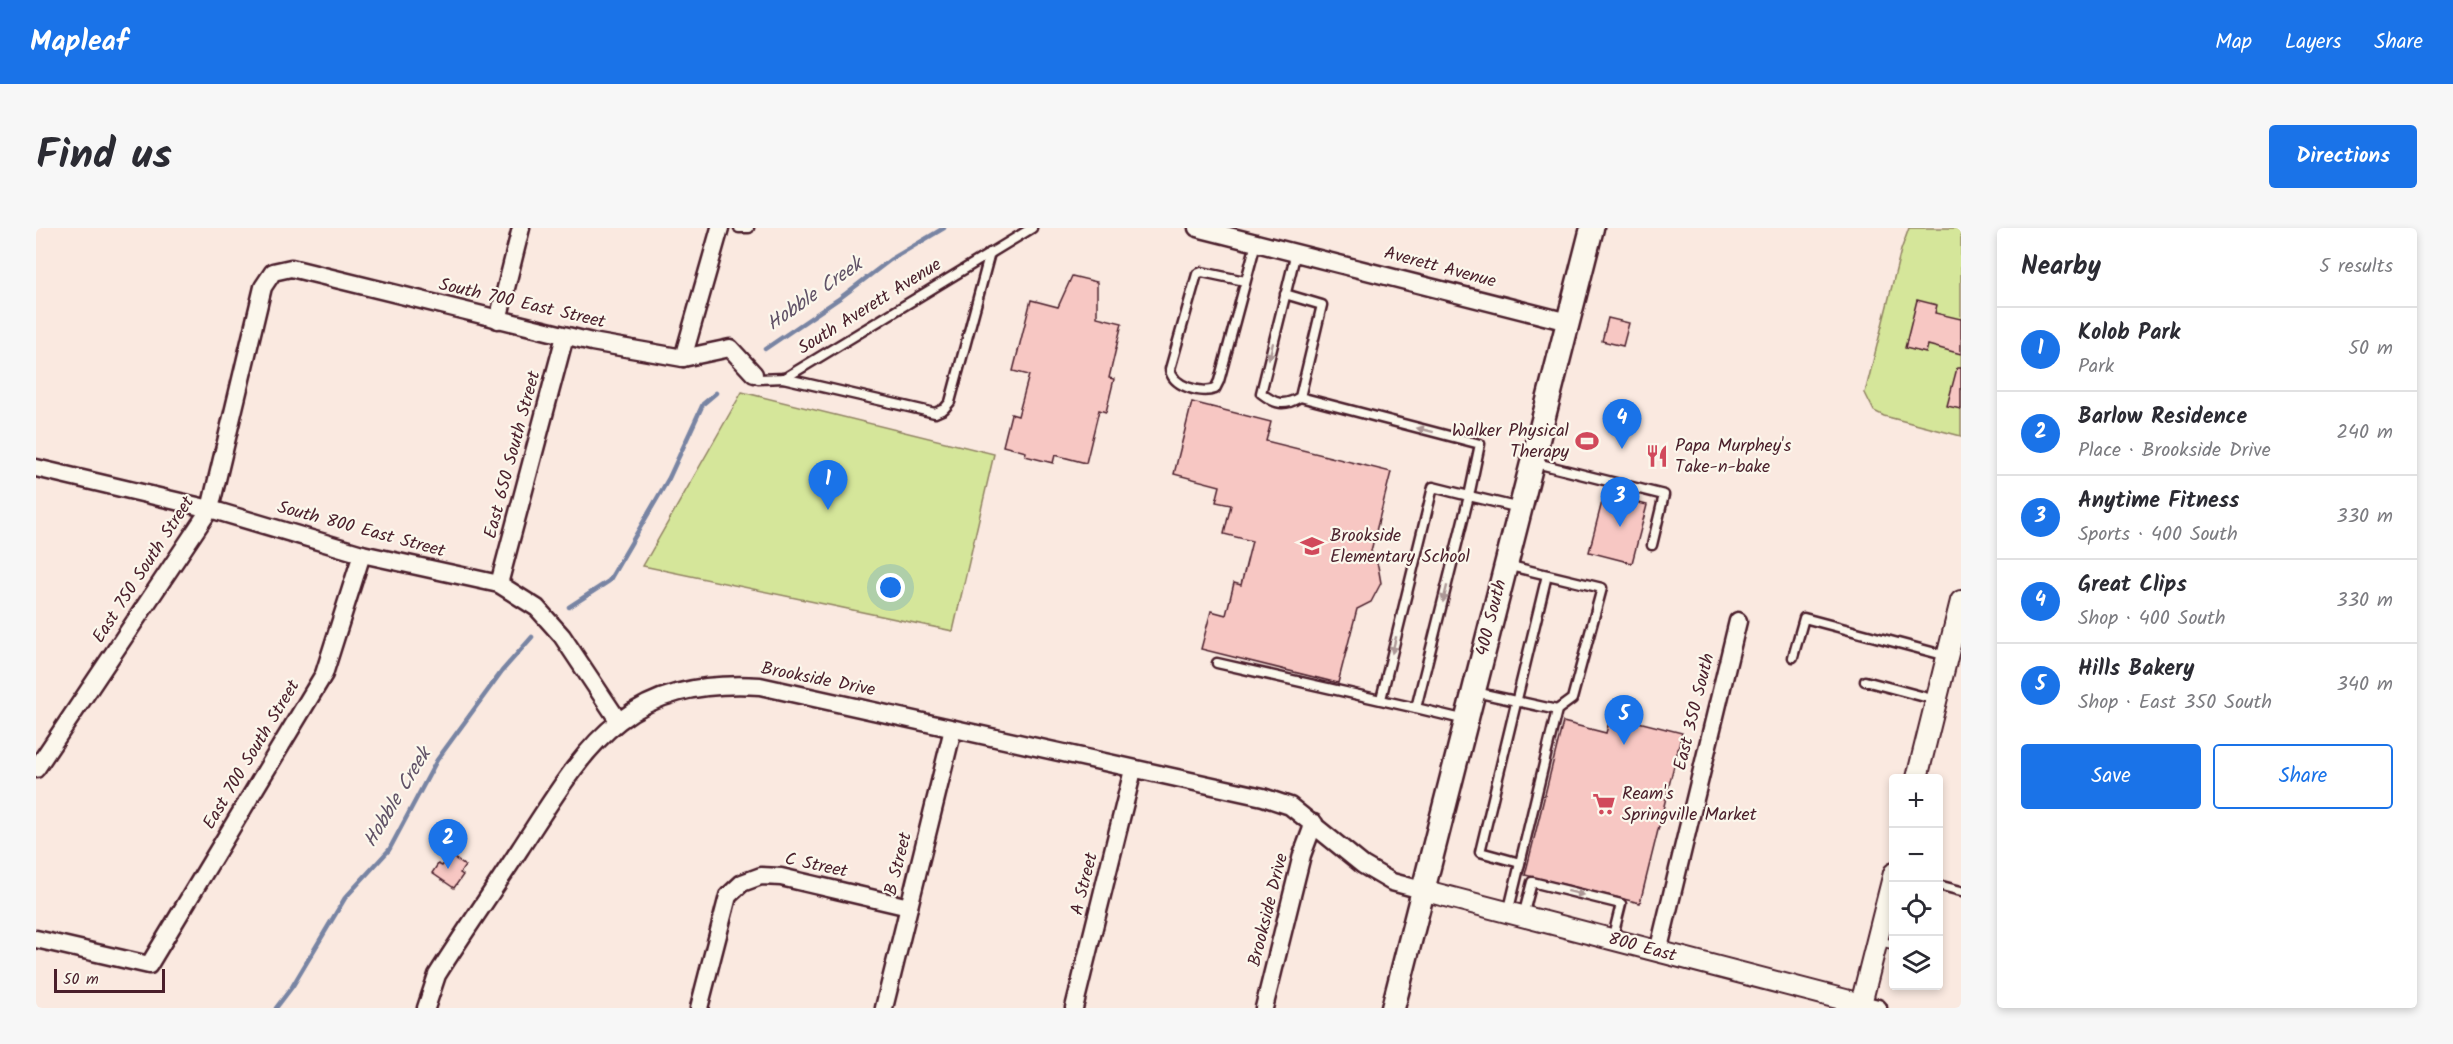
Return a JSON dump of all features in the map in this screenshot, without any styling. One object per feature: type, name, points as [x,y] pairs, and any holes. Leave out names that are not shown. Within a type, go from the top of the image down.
[{"type":"main road","name":"400 South","points":[[1393,1008],[1592,228]]},
{"type":"street","points":[[498,320],[521,228]]},
{"type":"street","points":[[684,357],[720,228]]},
{"type":"street","name":"Averett Avenue","points":[[1197,228],[1568,322]]},
{"type":"street","name":"South 700 East Street","points":[[273,272],[291,268],[565,336],[684,357],[730,348],[754,374]]},
{"type":"street","name":"East 750 South Street","points":[[36,769],[210,508],[263,287],[273,272]]},
{"type":"street","name":"East 650 South Street","points":[[499,584],[565,336]]},
{"type":"street","name":"South 800 East Street","points":[[36,468],[210,508],[362,554],[499,584],[537,608],[562,636],[618,720]]},
{"type":"street","name":"East 700 South Street","points":[[36,939],[149,965],[324,674],[362,554]]},
{"type":"street","points":[[1918,774],[1961,601]]},
{"type":"street","name":"East 350 South","points":[[1658,952],[1738,621]]},
{"type":"street","name":"Brookside Drive","points":[[426,1008],[437,975],[575,765],[618,720],[644,705],[694,689],[760,686],[1263,797],[1290,806],[1364,865],[1392,882],[1422,890]]},
{"type":"street","name":"B Street","points":[[884,1008],[953,729]]},
{"type":"street","name":"A Street","points":[[1074,1008],[1133,770]]},
{"type":"street","name":"Brookside Drive","points":[[1264,1008],[1302,855],[1314,823]]},
{"type":"street","name":"C Street","points":[[699,1008],[728,896],[742,883],[761,876],[781,877],[909,907]]},
{"type":"street","points":[[1867,1006],[1885,942],[1892,882]]},
{"type":"street","name":"800 East","points":[[1422,890],[1867,1006]]},
{"type":"lane","points":[[739,228],[749,228]]},
{"type":"lane","name":"South Averett Avenue","points":[[783,378],[1032,228]]},
{"type":"lane","points":[[1245,281],[1202,272],[1197,274],[1170,369],[1171,377],[1176,383],[1208,392],[1215,389],[1220,381],[1256,243]]},
{"type":"lane","points":[[1285,294],[1322,305],[1300,397],[1291,403],[1280,404],[1261,393],[1285,294],[1296,252]]},
{"type":"lane","points":[[754,374],[758,379],[783,378],[935,413],[944,409],[950,402],[990,253]]},
{"type":"lane","points":[[1300,397],[1480,444],[1416,708]]},
{"type":"lane","points":[[1532,462],[1664,495],[1652,544]]},
{"type":"lane","points":[[1381,699],[1433,487],[1520,508]]},
{"type":"lane","points":[[1506,565],[1602,588],[1572,699],[1557,710],[1520,863],[1516,915]]},
{"type":"lane","points":[[1520,863],[1480,852],[1546,575]]},
{"type":"lane","points":[[1793,657],[1804,618],[1947,656]]},
{"type":"lane","points":[[1217,663],[1370,700],[1381,699],[1466,720]]},
{"type":"lane","points":[[1865,681],[1937,700]]},
{"type":"lane","points":[[1473,692],[1557,710]]},
{"type":"lane","points":[[1516,915],[1532,882],[1621,904],[1612,940]]},
{"type":"lane","points":[[1943,886],[1961,891]]},
{"type":"green space","points":[[1909,228],[1961,228],[1961,436],[1884,416],[1874,411],[1865,393],[1901,250]]},
{"type":"green space","points":[[742,392],[994,454],[953,631],[643,566]]},
{"type":"building","points":[[1072,276],[1097,282],[1097,317],[1122,323],[1109,378],[1114,379],[1106,412],[1099,410],[1086,463],[1055,455],[1053,463],[1025,456],[1026,452],[1003,446],[1011,414],[1018,416],[1029,375],[1013,371],[1031,300],[1058,307]]},
{"type":"building","points":[[1917,300],[1937,305],[1935,313],[1961,319],[1961,354],[1928,345],[1926,353],[1905,348]]},
{"type":"building","points":[[1608,318],[1629,323],[1623,346],[1602,341]]},
{"type":"building","points":[[1957,368],[1961,368],[1961,409],[1947,406]]},
{"type":"building","name":"Brookside Elementary School","points":[[1192,402],[1271,422],[1266,441],[1391,472],[1371,551],[1378,566],[1381,583],[1371,602],[1357,609],[1338,683],[1201,649],[1211,611],[1226,615],[1234,583],[1241,585],[1252,541],[1224,534],[1231,505],[1216,502],[1220,486],[1174,474]]},
{"type":"building","points":[[1604,494],[1647,505],[1632,563],[1589,552]]},
{"type":"building","name":"Ream's Springville Market","points":[[1611,715],[1682,733],[1640,903],[1525,875],[1563,722],[1606,733]]},
{"type":"building","points":[[450,855],[465,866],[460,873],[463,875],[454,888],[432,873],[438,864],[442,866]]},
{"type":"waterway","name":"Hobble Creek","points":[[765,349],[840,298],[890,260],[944,228]]},
{"type":"waterway","name":"Hobble Creek","points":[[569,607],[609,581],[669,478],[703,404],[716,393]]},
{"type":"waterway","name":"Hobble Creek","points":[[276,1008],[292,987],[345,898],[389,850],[437,760],[502,671],[532,637]]},
{"type":"place","name":"Walker Physical Therapy","points":[[1587,441]]},
{"type":"place","name":"Great Clips","points":[[1622,449]]},
{"type":"place","name":"Papa Murphey's Take-n-bake","points":[[1657,456]]},
{"type":"place","name":"Kolob Park","points":[[828,510]]},
{"type":"place","name":"Anytime Fitness","points":[[1620,527]]},
{"type":"place","name":"Brookside Elementary School","points":[[1312,546]]},
{"type":"place","name":"Hills Bakery","points":[[1624,745]]},
{"type":"place","name":"Ream's Springville Market","points":[[1604,804]]},
{"type":"place","name":"Barlow Residence","points":[[448,869]]}]
